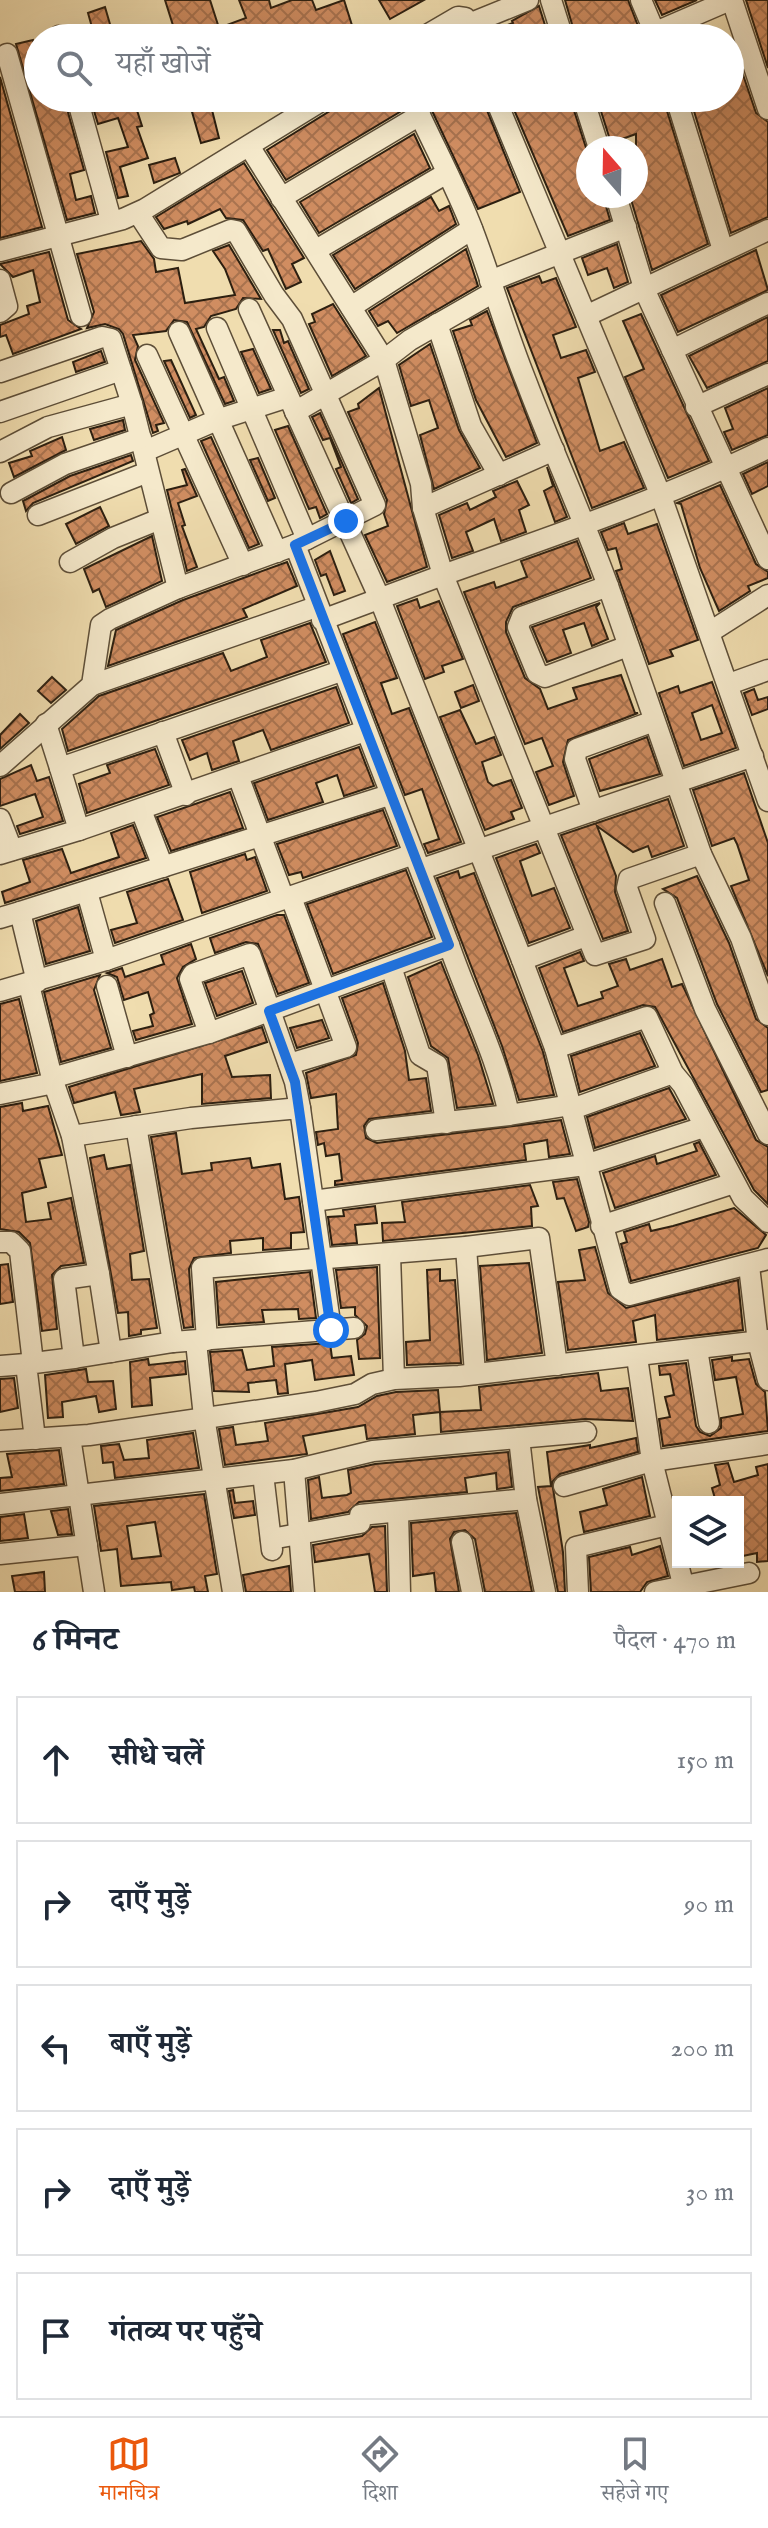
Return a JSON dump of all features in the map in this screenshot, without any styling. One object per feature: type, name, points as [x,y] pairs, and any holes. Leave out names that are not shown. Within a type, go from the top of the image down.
[{"type":"street","points":[[484,24],[528,0]]},
{"type":"street","points":[[551,0],[559,24]]},
{"type":"street","points":[[641,0],[648,24]]},
{"type":"street","points":[[680,24],[731,0],[739,24]]},
{"type":"street","points":[[443,24],[452,18],[465,18],[468,24]]},
{"type":"street","points":[[744,38],[768,109]]},
{"type":"street","points":[[7,54],[56,237],[81,316]]},
{"type":"street","points":[[81,112],[111,220]]},
{"type":"street","points":[[0,251],[138,213],[304,112]]},
{"type":"street","points":[[281,198],[407,112]]},
{"type":"street","points":[[419,112],[472,229],[491,287],[608,586],[701,854],[741,938],[768,1015]]},
{"type":"street","points":[[501,112],[661,496],[768,801]]},
{"type":"street","points":[[587,112],[595,136]]},
{"type":"street","points":[[680,112],[723,250]]},
{"type":"street","points":[[249,146],[384,360],[421,484],[423,508],[443,575],[595,955],[645,939],[628,881],[701,854]]},
{"type":"street","points":[[316,250],[447,173]]},
{"type":"street","points":[[620,208],[645,291],[725,469],[761,527],[768,559]]},
{"type":"street","points":[[92,685],[101,625],[178,588],[293,545],[375,505],[288,312],[274,295],[236,231],[173,250],[161,248],[138,213]]},
{"type":"street","points":[[38,515],[183,433],[253,409],[292,405],[328,395],[491,287],[626,227]]},
{"type":"street","points":[[351,307],[472,229]]},
{"type":"street","points":[[588,315],[645,291],[768,230]]},
{"type":"street","points":[[0,280],[7,306],[0,312]]},
{"type":"street","points":[[672,350],[768,303]]},
{"type":"street","points":[[249,309],[379,597],[522,960],[555,1048],[601,1226],[623,1294],[758,1262],[768,1380]]},
{"type":"street","points":[[437,324],[471,426],[499,475]]},
{"type":"street","points":[[217,328],[253,409],[293,545],[319,614],[418,862],[471,1009],[501,1073],[509,1115]]},
{"type":"street","points":[[179,332],[217,420],[293,545]]},
{"type":"street","points":[[0,372],[108,337],[132,404],[178,588]]},
{"type":"street","points":[[147,355],[243,565]]},
{"type":"street","points":[[0,412],[121,370]]},
{"type":"street","points":[[696,407],[768,374]]},
{"type":"street","points":[[0,452],[48,427],[132,404]]},
{"type":"street","points":[[0,766],[92,685],[443,575],[661,496],[768,448]]},
{"type":"street","points":[[423,508],[554,450]]},
{"type":"street","points":[[11,493],[65,464],[145,454]]},
{"type":"street","points":[[70,562],[113,538],[160,519]]},
{"type":"street","points":[[608,586],[522,617],[518,627],[537,673],[545,677],[628,646]]},
{"type":"street","points":[[710,632],[768,595]]},
{"type":"street","points":[[729,684],[768,670]]},
{"type":"street","points":[[60,768],[341,671]]},
{"type":"street","points":[[593,811],[575,759],[577,749],[654,721]]},
{"type":"street","points":[[46,724],[79,830]]},
{"type":"street","points":[[0,819],[6,852],[186,795],[365,731]]},
{"type":"street","points":[[163,732],[186,795]]},
{"type":"street","points":[[0,991],[106,960],[284,899],[418,862],[480,850],[753,756]]},
{"type":"street","points":[[238,776],[284,899]]},
{"type":"street","points":[[111,1352],[72,1136],[53,1080],[33,983],[10,915],[389,795]]},
{"type":"street","points":[[141,810],[163,867]]},
{"type":"street","points":[[87,892],[106,960]]},
{"type":"street","points":[[284,899],[292,900],[328,989],[346,1047],[289,1064]]},
{"type":"street","points":[[665,903],[705,1009],[760,1097],[768,1134]]},
{"type":"street","points":[[522,960],[586,936]]},
{"type":"street","points":[[0,1094],[209,1033],[449,945]]},
{"type":"street","points":[[209,1033],[190,979],[199,972],[250,954],[289,1064],[300,1108],[331,1330]]},
{"type":"street","points":[[391,967],[420,1055],[437,1065],[446,1123]]},
{"type":"street","points":[[107,986],[127,1057]]},
{"type":"street","points":[[555,1048],[647,1017],[673,1073],[683,1085],[734,1183],[750,1208],[768,1222]]},
{"type":"street","points":[[376,1130],[571,1107],[673,1073]]},
{"type":"street","points":[[72,1136],[300,1108]]},
{"type":"street","points":[[136,1126],[173,1342]]},
{"type":"street","points":[[313,1201],[585,1165],[704,1127]]},
{"type":"street","points":[[601,1226],[734,1183]]},
{"type":"street","points":[[233,1592],[204,1417],[202,1268],[390,1254],[539,1238],[557,1365]]},
{"type":"street","points":[[0,1242],[17,1244],[20,1251],[35,1439]]},
{"type":"street","points":[[466,1247],[475,1374]]},
{"type":"street","points":[[390,1254],[394,1379]]},
{"type":"street","points":[[74,1358],[64,1279],[99,1274]]},
{"type":"street","points":[[0,1366],[173,1342],[354,1328]]},
{"type":"street","points":[[0,1441],[70,1437],[316,1402],[355,1394],[372,1384],[394,1379],[475,1374],[763,1341]]},
{"type":"street","points":[[697,1349],[709,1423]]},
{"type":"street","points":[[637,1357],[652,1461],[684,1589]]},
{"type":"street","points":[[0,1504],[294,1470],[373,1451],[586,1432]]},
{"type":"street","points":[[70,1437],[94,1592]]},
{"type":"street","points":[[519,1438],[526,1499],[545,1592]]},
{"type":"street","points":[[564,1486],[652,1461],[768,1444]]},
{"type":"street","points":[[294,1470],[304,1592]]},
{"type":"street","points":[[263,1474],[271,1545],[360,1523],[360,1515],[526,1499]]},
{"type":"street","points":[[398,1512],[400,1592]]},
{"type":"street","points":[[578,1592],[576,1547],[667,1525]]},
{"type":"street","points":[[462,1542],[472,1592]]},
{"type":"street","points":[[0,1554],[87,1545]]},
{"type":"street","points":[[655,1592],[684,1589],[749,1573]]},
{"type":"building","points":[[165,0],[210,0],[218,24],[173,24]]},
{"type":"building","points":[[239,0],[269,0],[271,8],[292,0],[312,0],[316,10],[344,0],[352,24],[230,24],[246,18]]},
{"type":"building","points":[[379,0],[424,0],[390,19]]},
{"type":"building","points":[[565,0],[628,0],[637,24],[572,24]]},
{"type":"building","points":[[655,0],[697,0],[662,15]]},
{"type":"building","points":[[746,0],[768,0],[768,68]]},
{"type":"building","points":[[539,6],[545,24],[510,24]]},
{"type":"building","points":[[105,7],[110,24],[91,24],[88,13]]},
{"type":"building","points":[[24,42],[24,72],[16,44]]},
{"type":"building","points":[[0,77],[42,227],[0,238]]},
{"type":"building","points":[[744,78],[756,113],[768,122],[768,217],[731,233],[694,112],[744,112]]},
{"type":"building","points":[[36,112],[68,112],[84,170],[70,174],[76,200],[91,196],[95,213],[67,220]]},
{"type":"building","points":[[94,112],[138,112],[142,126],[137,127],[148,158],[120,167],[128,196],[118,198],[106,152],[128,147],[118,118],[98,124]]},
{"type":"building","points":[[192,112],[212,112],[219,138],[201,143]]},
{"type":"building","points":[[328,112],[400,112],[286,180],[267,150]]},
{"type":"building","points":[[433,112],[488,112],[520,192],[478,209]]},
{"type":"building","points":[[515,112],[574,112],[582,136],[576,136],[576,208],[606,208],[610,220],[568,236]]},
{"type":"building","points":[[601,112],[667,112],[708,244],[652,270],[634,208],[648,208],[648,136],[609,136]]},
{"type":"building","points":[[414,134],[430,168],[319,233],[300,202]]},
{"type":"building","points":[[175,158],[180,173],[154,183],[149,165]]},
{"type":"building","points":[[244,163],[304,258],[292,264],[301,282],[286,289],[268,249],[263,251],[243,220],[226,218],[220,209],[188,224],[187,221],[164,229],[156,217]]},
{"type":"building","points":[[431,197],[439,211],[449,206],[456,224],[355,289],[333,255]]},
{"type":"building","points":[[141,241],[154,259],[156,272],[178,268],[185,303],[235,295],[225,269],[213,251],[229,245],[261,299],[243,298],[236,309],[211,316],[204,327],[196,329],[219,379],[224,377],[234,401],[225,404],[187,322],[174,320],[166,331],[133,335],[138,346],[135,360],[164,423],[156,425],[158,431],[153,433],[123,334],[119,329],[105,324],[87,328],[94,312],[77,254]]},
{"type":"building","points":[[617,244],[628,282],[614,288],[607,268],[588,275],[582,258]]},
{"type":"building","points":[[466,249],[478,286],[397,333],[388,321],[378,326],[369,311]]},
{"type":"building","points":[[756,250],[768,290],[678,332],[661,295]]},
{"type":"building","points":[[49,252],[68,320],[81,329],[13,354],[6,335],[0,337],[0,325],[29,314],[27,306],[40,302],[33,270],[13,277],[0,264]]},
{"type":"building","points":[[539,276],[542,283],[556,278],[576,327],[553,335],[561,358],[586,350],[595,372],[578,378],[600,451],[624,442],[644,488],[592,508],[507,288]]},
{"type":"building","points":[[333,304],[366,356],[332,376],[309,324],[315,322],[312,314]]},
{"type":"building","points":[[487,311],[537,443],[506,457],[476,400],[453,331],[472,325],[470,320]]},
{"type":"building","points":[[641,314],[709,461],[668,478],[625,377],[644,369],[623,321]]},
{"type":"building","points":[[768,317],[768,361],[707,388],[689,356]]},
{"type":"building","points":[[273,330],[280,330],[284,343],[288,341],[309,389],[301,393]]},
{"type":"building","points":[[430,344],[459,430],[480,468],[434,489],[420,435],[438,428],[429,400],[411,406],[399,365]]},
{"type":"building","points":[[253,349],[271,389],[259,393],[241,352]]},
{"type":"building","points":[[101,351],[105,362],[76,372],[73,362]]},
{"type":"building","points":[[171,360],[196,415],[190,418],[164,361]]},
{"type":"building","points":[[379,388],[427,567],[387,582],[365,535],[388,526],[384,514],[387,500],[348,412],[359,408],[358,404]]},
{"type":"building","points":[[768,388],[768,435],[732,450],[724,432],[733,429],[725,408]]},
{"type":"building","points":[[320,413],[358,499],[351,503],[336,469],[341,467],[330,438],[323,440],[312,417]]},
{"type":"building","points":[[123,420],[125,430],[94,440],[90,429]]},
{"type":"building","points":[[288,426],[327,514],[320,518],[316,507],[309,509],[275,430]]},
{"type":"building","points":[[62,437],[66,450],[14,477],[9,463],[32,456],[30,451]]},
{"type":"building","points":[[211,437],[259,544],[249,548],[201,441]]},
{"type":"building","points":[[131,455],[133,461],[33,503],[26,511],[23,501],[70,476]]},
{"type":"building","points":[[258,458],[275,498],[268,501],[250,460]]},
{"type":"building","points":[[768,462],[768,486],[752,494],[743,474]]},
{"type":"building","points":[[547,467],[567,517],[555,522],[544,491],[553,486]]},
{"type":"building","points":[[185,469],[197,496],[178,503],[185,525],[182,526],[197,567],[187,571],[167,490],[187,485],[182,470]]},
{"type":"building","points":[[517,481],[529,505],[519,510],[526,532],[501,541],[494,519],[466,532],[473,551],[452,558],[439,515],[467,503],[470,510],[496,497],[493,491]]},
{"type":"building","points":[[720,485],[756,564],[768,572],[768,578],[748,586],[750,591],[719,611],[700,568],[681,504],[677,503]]},
{"type":"building","points":[[100,507],[109,526],[76,544],[66,524]]},
{"type":"building","points":[[624,523],[628,534],[657,524],[698,640],[670,650],[673,656],[649,664],[616,571],[622,569],[616,548],[608,550],[601,532]]},
{"type":"building","points":[[152,536],[162,581],[106,607],[99,589],[93,592],[84,569]]},
{"type":"building","points":[[577,541],[591,578],[513,607],[506,622],[506,632],[525,678],[540,689],[548,709],[577,699],[573,688],[621,675],[635,713],[638,713],[568,740],[563,762],[574,796],[549,805],[536,772],[553,766],[542,738],[525,744],[464,592],[494,582],[496,588],[527,577],[521,561]]},
{"type":"building","points":[[330,551],[345,591],[334,595],[326,574],[321,576],[315,560]]},
{"type":"building","points":[[287,562],[297,586],[243,609],[247,617],[108,666],[116,630],[183,600]]},
{"type":"building","points":[[417,599],[420,608],[439,601],[463,659],[442,666],[444,672],[425,679],[397,606]]},
{"type":"building","points":[[600,603],[596,607],[608,639],[592,646],[584,623],[563,630],[571,653],[547,662],[532,627]]},
{"type":"building","points":[[375,622],[397,678],[381,683],[392,714],[409,708],[461,842],[428,853],[424,844],[439,839],[422,789],[405,795],[343,634]]},
{"type":"building","points":[[310,623],[326,662],[68,751],[62,729],[99,696],[223,653],[231,671],[267,657],[261,640]]},
{"type":"building","points":[[52,677],[66,690],[51,703],[38,691]]},
{"type":"building","points":[[712,682],[736,748],[684,766],[659,693],[678,686],[680,693]],"holes":[[[712,705],[722,733],[701,740],[692,713]]]},
{"type":"building","points":[[473,685],[479,701],[461,708],[455,692]]},
{"type":"building","points":[[336,687],[349,723],[271,750],[263,730],[233,741],[239,761],[212,770],[207,753],[190,760],[182,740]]},
{"type":"building","points":[[754,689],[758,700],[768,697],[768,709],[752,715],[744,693]]},
{"type":"building","points":[[460,710],[476,744],[494,737],[501,755],[482,762],[488,782],[493,786],[511,780],[522,808],[511,812],[514,819],[485,830],[440,717]]},
{"type":"building","points":[[20,714],[29,723],[0,749],[0,735]]},
{"type":"building","points":[[647,737],[660,774],[600,791],[589,759]]},
{"type":"building","points":[[359,747],[374,786],[344,796],[337,775],[316,783],[323,802],[268,820],[254,783]]},
{"type":"building","points":[[155,749],[169,785],[87,813],[79,784],[110,773],[107,765]]},
{"type":"building","points":[[31,765],[37,781],[49,777],[63,821],[20,834],[17,826],[43,817],[35,794],[0,806],[0,779]]},
{"type":"building","points":[[744,773],[768,843],[768,976],[731,886],[749,880],[737,844],[734,838],[712,846],[693,790]]},
{"type":"building","points":[[230,792],[243,828],[171,851],[157,817]]},
{"type":"building","points":[[668,799],[684,846],[652,857],[648,846],[633,852],[597,826],[616,876],[615,892],[628,931],[603,939],[561,835]]},
{"type":"building","points":[[383,810],[397,846],[303,878],[301,872],[289,875],[277,844]]},
{"type":"building","points":[[133,825],[146,858],[5,903],[2,892],[30,882],[23,860],[62,849],[71,873],[119,857],[111,833]]},
{"type":"building","points":[[536,844],[540,853],[520,861],[532,896],[554,888],[570,928],[529,943],[496,858]]},
{"type":"building","points":[[245,854],[247,860],[255,857],[267,891],[202,913],[190,872]]},
{"type":"building","points":[[406,870],[432,937],[333,974],[307,904]]},
{"type":"building","points":[[458,871],[460,878],[474,873],[543,1052],[554,1095],[519,1100],[502,1046],[437,878]]},
{"type":"building","points":[[697,876],[729,943],[756,1019],[768,1028],[768,1090],[761,1092],[717,1004],[677,898],[663,889]]},
{"type":"building","points":[[168,879],[183,920],[115,943],[111,930],[137,923],[127,892]]},
{"type":"building","points":[[78,907],[90,951],[46,964],[36,921]]},
{"type":"building","points":[[284,915],[309,983],[278,994],[258,944],[246,942],[215,953],[210,938]]},
{"type":"building","points":[[191,944],[196,959],[183,967],[177,978],[192,1024],[136,1040],[133,1031],[153,1026],[150,1015],[154,1013],[148,992],[124,1000],[117,977],[107,973],[122,968],[125,977],[164,964],[161,955]]},
{"type":"building","points":[[580,952],[584,961],[564,968],[578,1006],[603,998],[601,992],[618,986],[609,964],[626,959],[630,970],[662,959],[672,987],[682,984],[756,1140],[768,1147],[768,1204],[754,1190],[655,1007],[643,1005],[563,1032],[539,968]]},
{"type":"building","points":[[441,962],[478,1055],[493,1104],[457,1108],[448,1058],[431,1046],[408,977]]},
{"type":"building","points":[[242,971],[253,1003],[217,1016],[205,983]]},
{"type":"building","points":[[100,975],[94,990],[111,1048],[61,1062],[44,992]]},
{"type":"building","points":[[383,983],[405,1051],[409,1080],[426,1078],[431,1111],[369,1119],[364,1126],[366,1138],[377,1143],[561,1120],[570,1154],[549,1157],[547,1140],[524,1144],[526,1160],[335,1185],[335,1181],[342,1180],[339,1154],[326,1156],[324,1143],[318,1145],[316,1132],[338,1129],[336,1094],[311,1098],[306,1073],[356,1055],[358,1043],[342,998]]},
{"type":"building","points":[[19,999],[37,1073],[0,1081],[0,1004]]},
{"type":"building","points":[[322,1020],[329,1038],[297,1048],[290,1028]]},
{"type":"building","points":[[262,1027],[267,1042],[225,1056],[232,1077],[270,1075],[271,1098],[202,1104],[202,1074],[134,1089],[140,1112],[121,1115],[115,1092],[74,1103],[69,1087]]},
{"type":"building","points":[[640,1033],[655,1066],[580,1092],[571,1056]]},
{"type":"building","points":[[669,1088],[686,1119],[595,1148],[587,1117]]},
{"type":"building","points":[[22,1103],[23,1111],[48,1106],[62,1155],[39,1159],[46,1187],[22,1193],[26,1222],[51,1219],[48,1203],[71,1198],[84,1263],[61,1266],[52,1275],[57,1329],[42,1331],[30,1243],[19,1232],[0,1229],[0,1107]]},
{"type":"building","points":[[176,1133],[182,1174],[212,1170],[211,1163],[250,1158],[252,1168],[280,1164],[285,1199],[299,1197],[304,1232],[291,1233],[291,1248],[263,1250],[263,1238],[230,1241],[231,1253],[194,1258],[189,1269],[193,1327],[184,1328],[151,1137]]},
{"type":"building","points":[[699,1142],[716,1175],[615,1208],[603,1173],[655,1156],[657,1164],[697,1151],[694,1144]]},
{"type":"building","points":[[104,1155],[107,1169],[130,1165],[144,1251],[130,1254],[132,1280],[149,1279],[157,1328],[141,1330],[141,1334],[129,1336],[128,1312],[118,1313],[90,1158]]},
{"type":"building","points":[[577,1179],[589,1222],[588,1227],[576,1231],[564,1198],[557,1199],[553,1182]]},
{"type":"building","points":[[530,1185],[538,1206],[531,1207],[532,1226],[383,1241],[382,1223],[405,1222],[402,1202]]},
{"type":"building","points":[[375,1206],[377,1223],[355,1225],[357,1243],[332,1245],[328,1217],[344,1216],[343,1210]]},
{"type":"building","points":[[734,1208],[766,1235],[758,1248],[631,1281],[621,1244],[627,1242],[624,1232],[649,1224],[651,1231]]},
{"type":"building","points":[[595,1247],[608,1293],[626,1308],[738,1280],[743,1330],[657,1340],[655,1315],[633,1321],[636,1342],[568,1350],[558,1282],[585,1280],[579,1250]]},
{"type":"building","points":[[529,1263],[542,1353],[487,1360],[480,1266]]},
{"type":"building","points":[[8,1264],[13,1302],[0,1304],[0,1265]]},
{"type":"building","points":[[377,1267],[380,1358],[359,1359],[357,1340],[365,1334],[367,1326],[355,1315],[355,1307],[341,1308],[336,1270]]},
{"type":"building","points":[[440,1269],[440,1281],[455,1280],[461,1363],[407,1365],[406,1342],[430,1340],[427,1270]]},
{"type":"building","points":[[310,1272],[316,1318],[299,1319],[298,1309],[262,1310],[264,1322],[219,1325],[216,1282]]},
{"type":"building","points":[[330,1343],[332,1358],[351,1356],[354,1375],[315,1380],[312,1360],[285,1364],[288,1393],[278,1394],[276,1380],[248,1383],[249,1392],[214,1391],[210,1352],[242,1350],[247,1370],[274,1366],[272,1347]]},
{"type":"building","points":[[732,1357],[732,1361],[749,1359],[756,1384],[765,1392],[768,1431],[663,1446],[659,1419],[670,1417],[665,1397],[674,1395],[670,1374],[660,1375],[659,1366],[686,1363],[696,1426],[700,1432],[710,1436],[721,1428],[721,1418],[743,1414],[736,1377],[715,1380],[712,1360]]},
{"type":"building","points":[[148,1359],[149,1365],[185,1361],[186,1374],[150,1378],[152,1405],[132,1407],[130,1362]]},
{"type":"building","points":[[86,1369],[88,1382],[113,1381],[116,1409],[99,1412],[96,1396],[62,1402],[63,1417],[48,1418],[45,1375]]},
{"type":"building","points":[[598,1373],[601,1391],[628,1388],[633,1421],[585,1419],[441,1432],[440,1412],[481,1410],[479,1387]]},
{"type":"building","points":[[14,1378],[18,1408],[0,1412],[0,1379]]},
{"type":"building","points":[[438,1390],[440,1412],[413,1415],[415,1434],[367,1439],[365,1425],[303,1436],[307,1454],[225,1465],[219,1429],[233,1427],[236,1445],[268,1441],[265,1423],[358,1407],[377,1396],[396,1392]]},
{"type":"building","points":[[193,1433],[199,1468],[115,1478],[113,1462],[103,1463],[101,1446],[119,1444],[124,1460],[149,1458],[147,1440]]},
{"type":"building","points":[[636,1438],[638,1452],[560,1474],[552,1482],[563,1552],[565,1592],[558,1592],[538,1487],[551,1486],[547,1452],[590,1445],[590,1448]]},
{"type":"building","points":[[59,1450],[64,1484],[0,1491],[0,1478],[12,1477],[7,1454]]},
{"type":"building","points":[[508,1452],[512,1487],[497,1489],[496,1473],[465,1478],[467,1492],[359,1502],[348,1512],[311,1519],[308,1480],[319,1477],[322,1498],[347,1495],[351,1493],[348,1470],[375,1464]]},
{"type":"building","points":[[728,1463],[734,1482],[758,1475],[756,1467],[768,1464],[768,1561],[757,1562],[757,1553],[744,1556],[744,1496],[714,1496],[712,1488],[720,1485],[715,1465]]},
{"type":"building","points":[[642,1477],[650,1516],[584,1532],[580,1512],[607,1505],[603,1489]]},
{"type":"building","points":[[233,1490],[235,1503],[253,1501],[255,1515],[234,1518],[229,1491]]},
{"type":"building","points":[[204,1494],[217,1574],[205,1576],[208,1592],[195,1592],[194,1587],[172,1590],[171,1582],[121,1586],[117,1549],[101,1551],[94,1506]],"holes":[[[155,1522],[161,1556],[132,1559],[127,1526]]]},
{"type":"building","points":[[68,1509],[72,1534],[58,1535],[51,1511]]},
{"type":"building","points":[[516,1513],[532,1592],[485,1592],[475,1539],[465,1530],[454,1532],[450,1539],[459,1592],[436,1592],[434,1573],[413,1576],[411,1523]]},
{"type":"building","points":[[24,1514],[28,1538],[0,1541],[0,1517]]},
{"type":"building","points":[[385,1526],[387,1592],[375,1592],[369,1554],[315,1562],[313,1545],[362,1536],[372,1527]]},
{"type":"building","points":[[660,1546],[668,1576],[647,1582],[640,1592],[591,1592],[589,1557],[630,1547],[632,1555]]},
{"type":"building","points":[[289,1566],[291,1592],[246,1592],[243,1575]]},
{"type":"building","points":[[44,1572],[45,1592],[15,1592],[12,1576]]},
{"type":"route","points":[[331,1330],[295,1082],[269,1011],[449,945],[422,869],[389,795],[316,607],[295,545],[346,521]]}]
